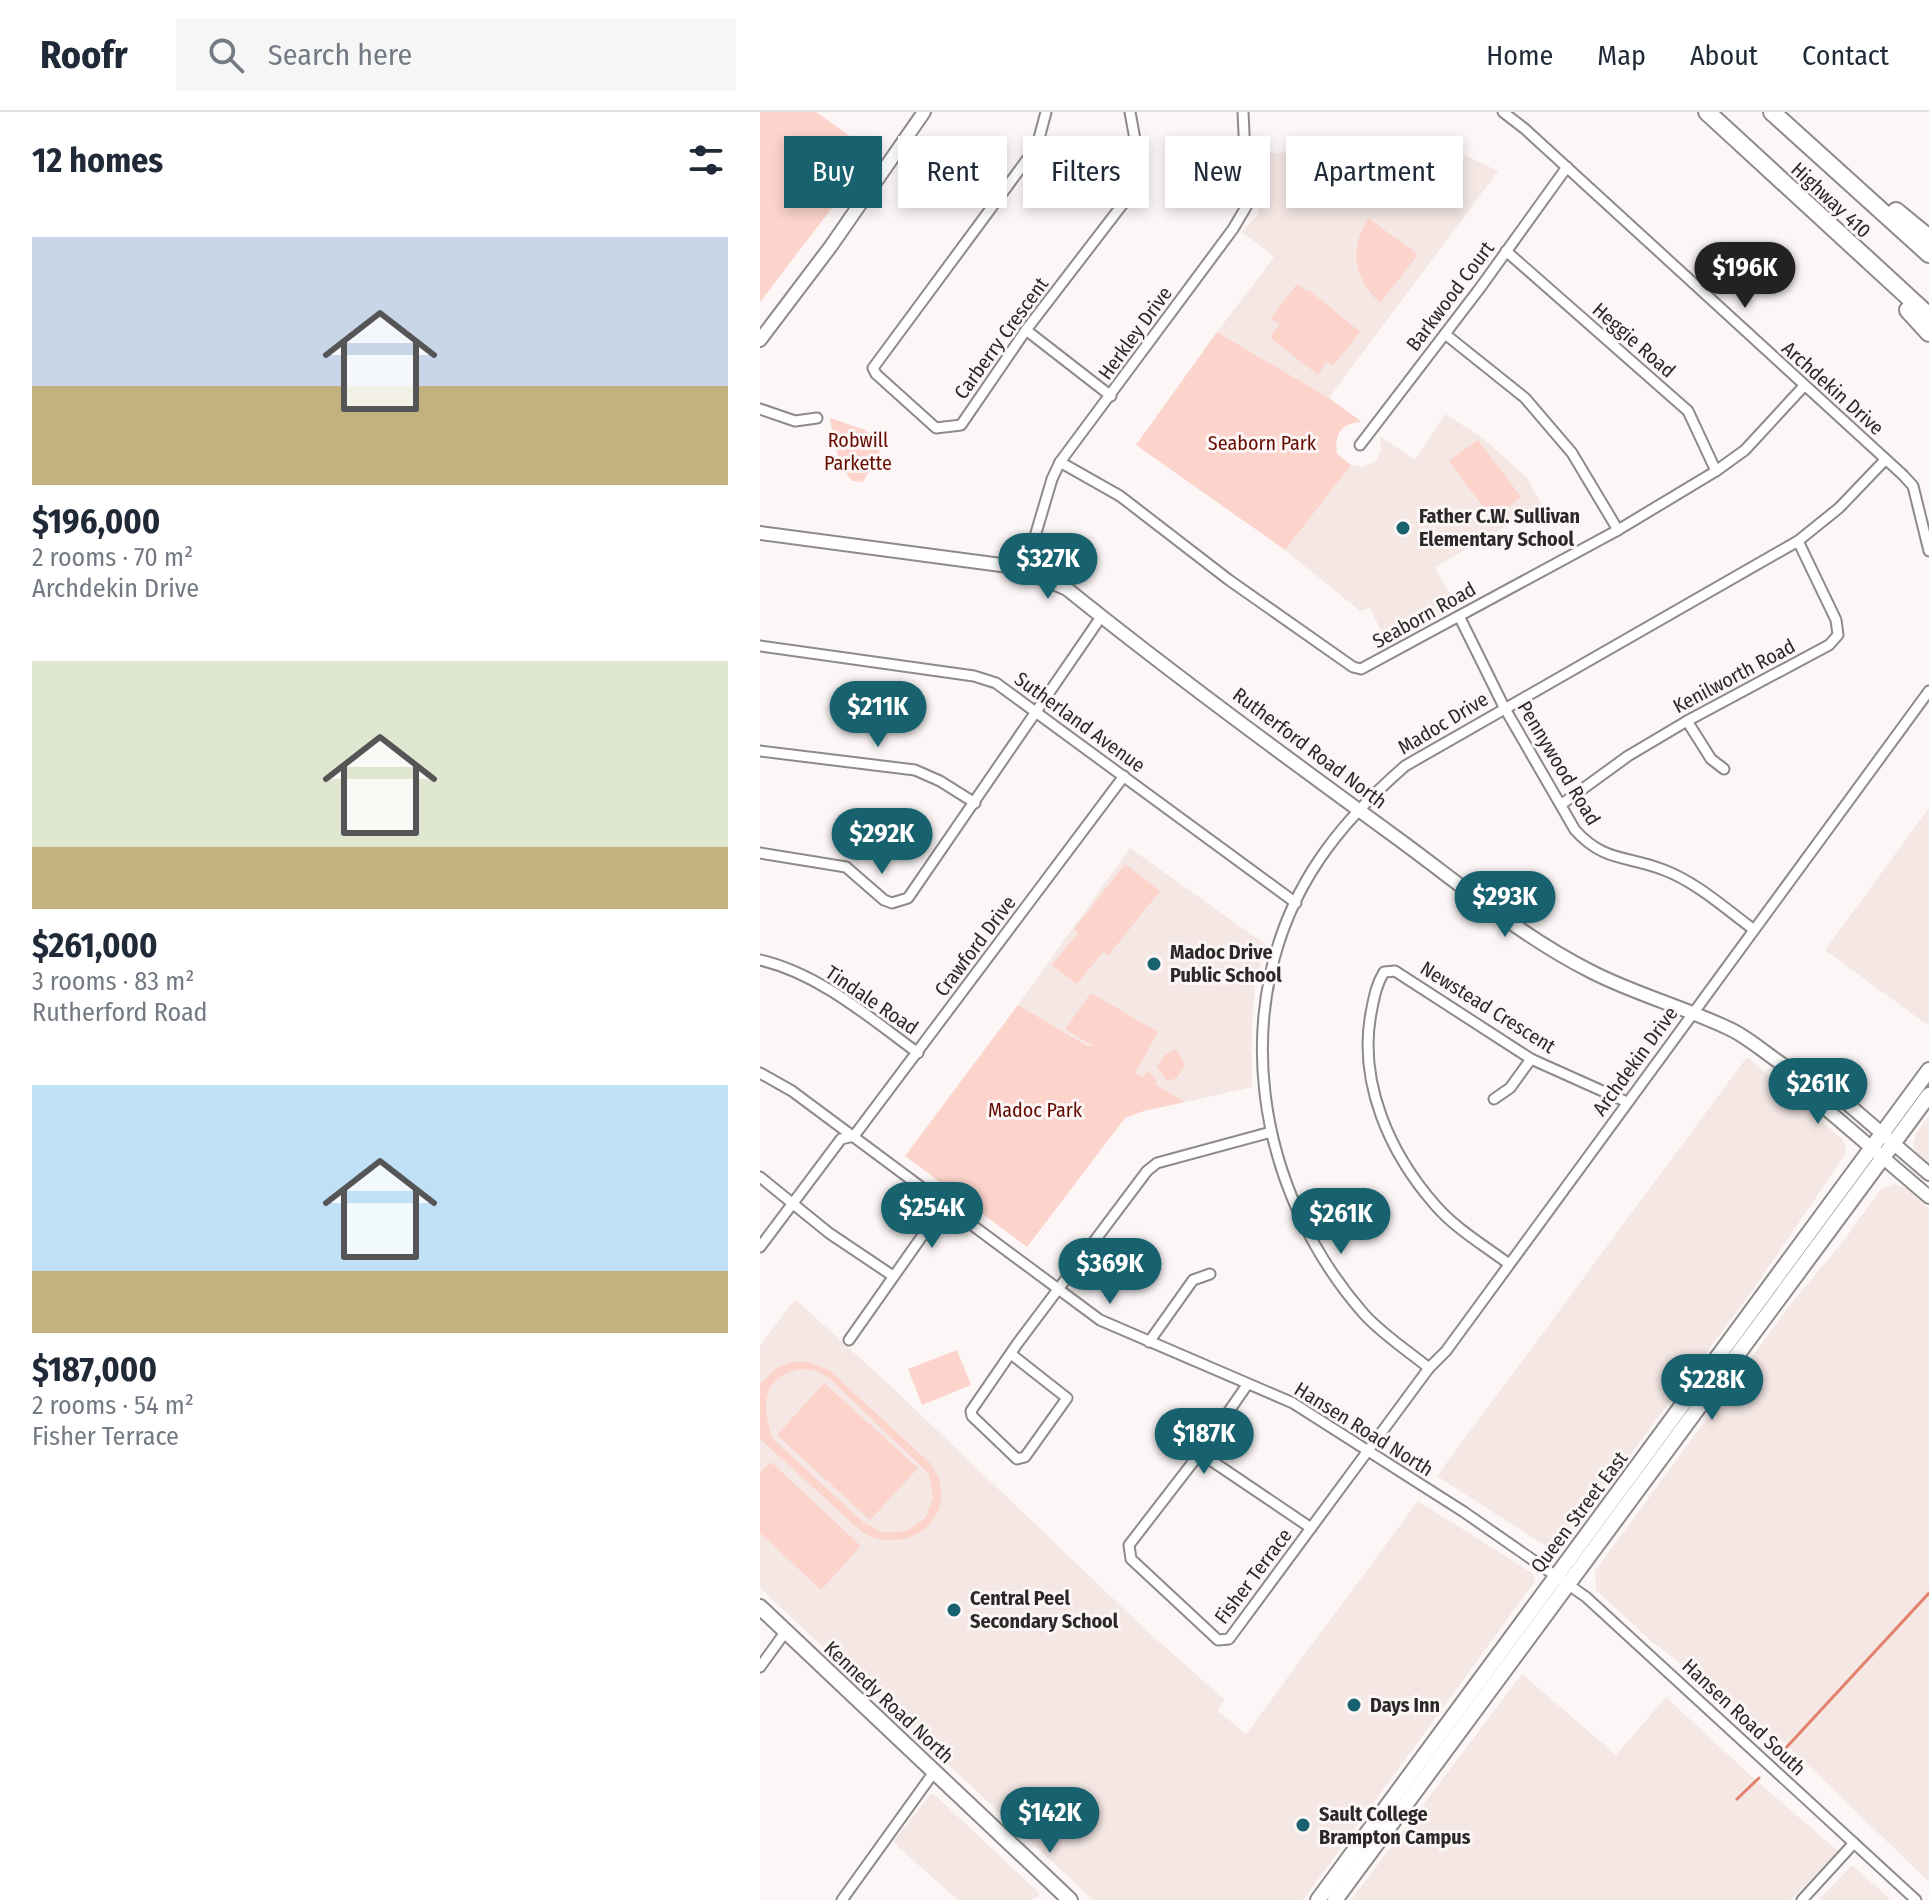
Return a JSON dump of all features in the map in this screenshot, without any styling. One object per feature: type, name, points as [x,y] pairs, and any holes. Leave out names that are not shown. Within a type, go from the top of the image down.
[{"type":"highway","name":"Highway 410","points":[[1707,112],[1929,316]]},
{"type":"highway","name":"Highway 410","points":[[1772,112],[1929,254]]},
{"type":"highway","points":[[1833,168],[1851,173],[1929,238]]},
{"type":"highway","points":[[1888,279],[1897,298],[1929,333]]},
{"type":"main road","name":"Queen Street East","points":[[1335,1900],[1563,1580],[1888,1138],[1929,1070]]},
{"type":"main road","name":"Queen Street East","points":[[1888,1138],[1929,1095]]},
{"type":"main road","name":"Queen Street East","points":[[1318,1900],[1563,1580]]},
{"type":"main road","name":"Kennedy Road North","points":[[760,1607],[1070,1900]]},
{"type":"street","points":[[760,340],[831,246],[924,112]]},
{"type":"street","name":"Carberry Crescent","points":[[1046,112],[1037,146],[873,368],[936,428],[961,425],[1026,330],[1132,192],[1140,167],[1130,112]]},
{"type":"street","name":"Herkley Drive","points":[[1025,570],[1060,462],[1233,229],[1246,207],[1248,184],[1243,112]]},
{"type":"street","name":"Archdekin Drive","points":[[1503,112],[1567,167],[1913,486],[1929,551]]},
{"type":"street","name":"Barkwood Court","points":[[1360,445],[1567,167]]},
{"type":"street","name":"Heggie Road","points":[[1506,251],[1688,411],[1716,471]]},
{"type":"street","points":[[1026,330],[1111,396]]},
{"type":"street","points":[[1445,334],[1525,398],[1572,453],[1618,530]]},
{"type":"street","name":"Seaborn Road","points":[[1060,462],[1120,496],[1229,580],[1353,667],[1361,669],[1618,530],[1716,471],[1745,450],[1804,386]]},
{"type":"street","points":[[760,409],[795,421],[817,418]]},
{"type":"street","name":"Madoc Drive","points":[[1429,1368],[1367,1317],[1338,1283],[1288,1191],[1271,1132],[1263,1085],[1264,1010],[1280,943],[1296,903],[1318,861],[1358,810],[1405,766],[1798,541],[1839,508],[1885,460]]},
{"type":"street","name":"Rutherford Road North","points":[[760,533],[1025,570],[1067,589],[1358,810],[1540,942],[1593,973],[1737,1032],[1810,1079],[1821,1081],[1929,1174]]},
{"type":"street","name":"Kenilworth Road","points":[[1562,804],[1628,756],[1829,645],[1838,635],[1836,620],[1798,541]]},
{"type":"street","name":"Pennywood Road","points":[[1459,616],[1504,707],[1575,830],[1600,853],[1665,870],[1753,929]]},
{"type":"street","points":[[760,853],[846,867],[884,900],[892,903],[908,898],[1101,617]]},
{"type":"street","name":"Sutherland Avenue","points":[[760,646],[974,676],[996,683],[1296,903]]},
{"type":"street","name":"Archdekin Drive","points":[[1367,1450],[1429,1368],[1446,1351],[1929,691]]},
{"type":"street","points":[[1687,721],[1711,759],[1724,769]]},
{"type":"street","points":[[760,751],[915,770],[940,781],[975,803]]},
{"type":"street","name":"Crawford Drive","points":[[760,1247],[841,1139],[854,1136],[1124,776]]},
{"type":"street","name":"Tindale Road","points":[[760,960],[794,972],[838,995],[918,1053]]},
{"type":"street","name":"Newstead Crescent","points":[[1509,1264],[1438,1209],[1412,1176],[1380,1115],[1370,1079],[1367,1035],[1377,982],[1384,972],[1395,971],[1531,1059],[1627,1102]]},
{"type":"street","points":[[1494,1099],[1510,1088],[1531,1059]]},
{"type":"street","name":"Hansen Road North","points":[[760,1073],[792,1091],[854,1136],[1100,1320],[1293,1403],[1544,1565]]},
{"type":"street","points":[[1810,1079],[1811,1096],[1929,1197]]},
{"type":"street","points":[[1011,1354],[1067,1398],[1021,1459],[1017,1459],[972,1416],[971,1411],[1011,1354],[1147,1171],[1157,1163],[1271,1132]]},
{"type":"street","points":[[760,1177],[829,1233],[893,1276]]},
{"type":"street","points":[[849,1340],[944,1205]]},
{"type":"street","points":[[1149,1342],[1193,1280],[1210,1274]]},
{"type":"street","name":"Fisher Terrace","points":[[1247,1385],[1200,1453],[1129,1545],[1128,1551],[1131,1559],[1218,1640],[1229,1639],[1367,1450]]},
{"type":"street","points":[[1200,1453],[1311,1528]]},
{"type":"street","name":"Hansen Road South","points":[[1544,1565],[1669,1672],[1916,1900]]},
{"type":"street","points":[[760,1667],[786,1631]]},
{"type":"street","points":[[842,1900],[934,1772]]},
{"type":"street","points":[[1802,1900],[1854,1843]]},
{"type":"shaded area","points":[[1270,153],[1286,153],[1286,208],[1463,208],[1463,155],[1498,171],[1329,398],[1217,332],[1274,257],[1242,232],[1257,216],[1259,208],[1270,208]]},
{"type":"shaded area","name":"Father C.W. Sullivan Elementary School","points":[[1445,414],[1483,438],[1527,478],[1542,505],[1435,567],[1457,608],[1388,645],[1370,608],[1360,611],[1285,550],[1351,465],[1362,467],[1376,461],[1381,450],[1380,436],[1415,460]]},
{"type":"shaded area","points":[[1929,808],[1929,1026],[1825,950]]},
{"type":"shaded area","name":"Madoc Drive Public School","points":[[1130,848],[1266,945],[1255,984],[1252,1087],[1185,1102],[1018,1005]]},
{"type":"shaded area","points":[[1747,1057],[1842,1139],[1846,1147],[1844,1156],[1755,1287],[1562,1547],[1550,1549],[1437,1476]]},
{"type":"shaded area","points":[[1929,1116],[1929,1165],[1916,1153],[1913,1144],[1916,1133]]},
{"type":"shaded area","points":[[1895,1184],[1906,1188],[1929,1209],[1929,1882],[1785,1743],[1651,1641],[1596,1590],[1595,1571],[1790,1305],[1845,1239],[1880,1190]]},
{"type":"shaded area","name":"Central Peel Secondary School","points":[[795,1299],[1147,1631],[1225,1700],[1217,1710],[1246,1734],[1418,1501],[1532,1573],[1535,1581],[1303,1900],[1093,1900],[760,1588],[760,1346]]},
{"type":"shaded area","points":[[1522,1674],[1616,1755],[1666,1697],[1838,1851],[1791,1900],[1351,1900]]},
{"type":"shaded area","points":[[931,1794],[1040,1894],[1032,1900],[958,1900],[898,1847],[894,1841]]},
{"type":"shaded area","points":[[1852,1865],[1891,1900],[1819,1900]]},
{"type":"green space","points":[[760,112],[816,112],[850,136],[784,136],[784,208],[832,208],[760,302]]},
{"type":"green space","points":[[1368,218],[1415,252],[1416,257],[1380,303],[1364,283],[1357,263],[1358,242]]},
{"type":"green space","points":[[1297,284],[1309,290],[1360,332],[1333,366],[1327,361],[1318,375],[1271,335],[1280,325],[1271,318]]},
{"type":"green space","name":"Seaborn Park","points":[[1217,332],[1329,398],[1362,422],[1349,424],[1340,431],[1337,454],[1351,465],[1285,550],[1136,445]]},
{"type":"green space","name":"Robwill Parkette","points":[[830,418],[865,430],[878,441],[881,463],[867,474],[863,482],[852,481],[842,467]]},
{"type":"green space","points":[[1478,440],[1521,497],[1492,519],[1449,461]]},
{"type":"green space","points":[[1125,864],[1160,891],[1108,956],[1103,952],[1077,984],[1052,965],[1078,933],[1074,929]]},
{"type":"green space","name":"Madoc Park","points":[[1091,993],[1158,1032],[1135,1073],[1142,1077],[1149,1071],[1157,1081],[1156,1085],[1185,1102],[1125,1118],[1027,1247],[905,1156],[1018,1005],[1093,1046],[1065,1029]]},
{"type":"green space","points":[[1174,1049],[1185,1066],[1177,1078],[1167,1081],[1157,1067],[1165,1055]]},
{"type":"green space","points":[[957,1350],[971,1385],[922,1405],[908,1369]]},
{"type":"green space","points":[[791,1362],[808,1362],[829,1370],[930,1463],[939,1480],[941,1497],[929,1525],[900,1540],[863,1533],[760,1439],[760,1384],[777,1368]],"holes":[[[802,1369],[816,1371],[829,1378],[929,1474],[933,1497],[926,1517],[907,1531],[884,1533],[864,1523],[773,1439],[766,1404],[772,1385],[789,1372]]]},
{"type":"green space","points":[[824,1383],[918,1468],[870,1520],[777,1435]]},
{"type":"green space","points":[[771,1462],[861,1546],[821,1590],[760,1533],[760,1473]]},
{"type":"waterway","points":[[1784,1750],[1929,1593]]},
{"type":"waterway","points":[[1737,1799],[1759,1778]]},
{"type":"place","name":"Father C.W. Sullivan Elementary School","points":[[1403,528]]},
{"type":"place","name":"Madoc Drive Public School","points":[[1154,964]]},
{"type":"place","name":"Central Peel Secondary School","points":[[954,1610]]},
{"type":"place","name":"Days Inn","points":[[1354,1705]]},
{"type":"place","name":"Sault College Brampton Campus","points":[[1303,1825]]}]
